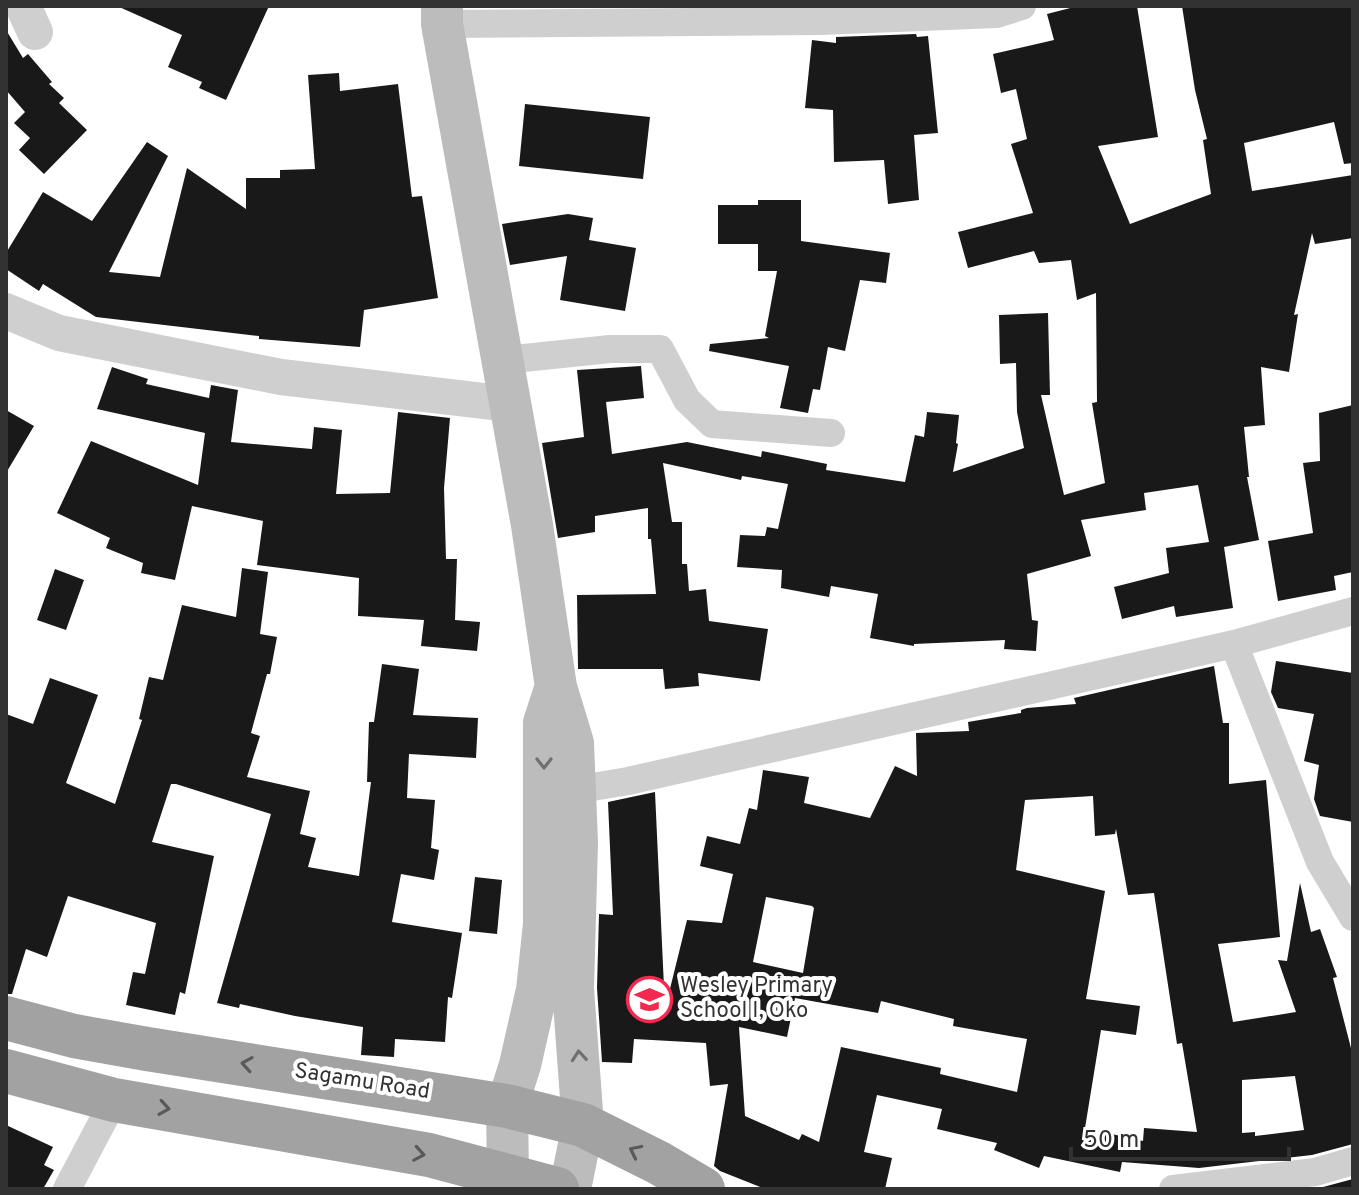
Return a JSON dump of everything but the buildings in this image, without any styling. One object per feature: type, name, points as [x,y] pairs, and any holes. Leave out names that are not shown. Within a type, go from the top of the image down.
[{"type":"highway","name":"Sagamu Road","points":[[6,1018],[74,1036],[147,1049],[507,1106],[583,1125],[703,1189]]},
{"type":"highway","points":[[6,1071],[114,1100],[429,1155],[512,1183],[557,1189]]},
{"type":"main road","points":[[442,15],[532,525],[556,687],[573,743],[577,842],[573,989],[583,1125],[570,1189]]},
{"type":"main road","points":[[512,1183],[507,1106],[537,990],[544,924],[544,723],[556,687]]},
{"type":"street","points":[[442,15],[997,14],[1022,6]]},
{"type":"street","points":[[6,311],[59,333],[281,377],[510,404]]},
{"type":"street","points":[[504,360],[610,349],[660,349],[687,400],[712,424],[831,433]]},
{"type":"street","points":[[575,790],[644,778],[1234,644],[1353,611]]},
{"type":"street","points":[[1234,644],[1320,862],[1353,917]]},
{"type":"street","points":[[67,1189],[114,1100]]},
{"type":"street","points":[[1173,1189],[1315,1172],[1353,1161]]},
{"type":"place","name":"Wesley Primary School I, Oko","points":[[649,999]]}]
